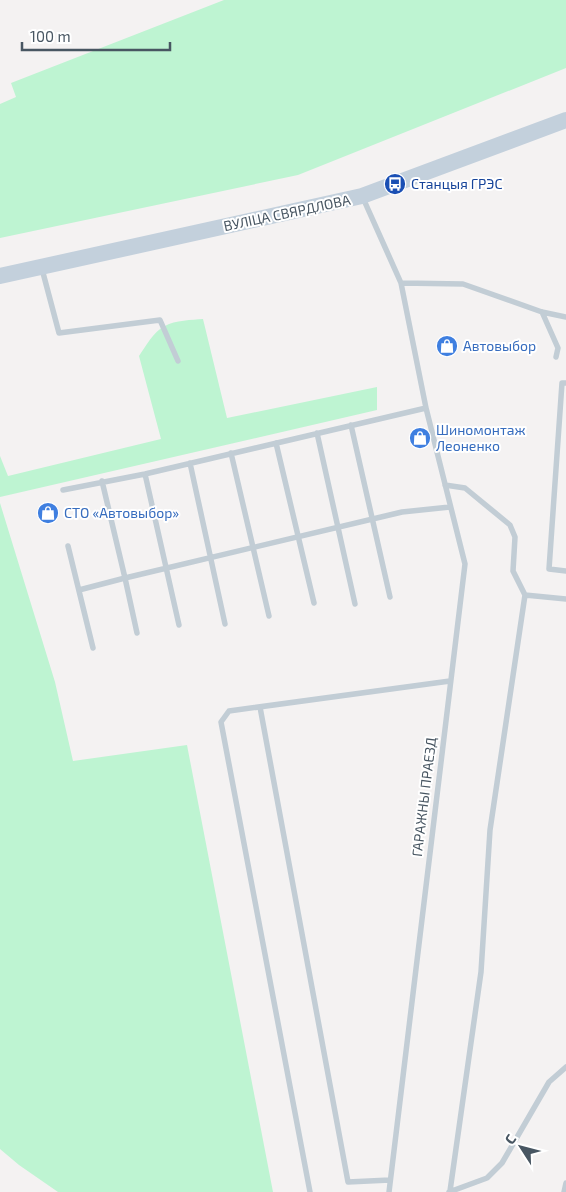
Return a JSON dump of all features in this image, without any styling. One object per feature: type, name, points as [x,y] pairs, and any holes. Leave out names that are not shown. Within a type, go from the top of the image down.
[{"type":"main road","name":"ВУЛІЦА СВЯРДЛОВА","points":[[0,276],[362,196],[566,120]]},
{"type":"lane","name":"ГАРАЖНЫ ПРАЕЗД","points":[[362,196],[402,284],[426,408],[465,564],[389,1192]]},
{"type":"lane","points":[[41,267],[59,333],[160,320],[178,361]]},
{"type":"lane","points":[[402,284],[463,284],[542,312],[566,317]]},
{"type":"lane","points":[[542,312],[558,348],[556,357]]},
{"type":"lane","points":[[558,348],[566,349]]},
{"type":"lane","points":[[566,383],[562,383],[549,568],[566,571]]},
{"type":"lane","points":[[63,490],[145,474],[426,408]]},
{"type":"lane","points":[[351,425],[390,597]]},
{"type":"lane","points":[[317,433],[355,604]]},
{"type":"lane","points":[[276,443],[314,603]]},
{"type":"lane","points":[[232,453],[269,616]]},
{"type":"lane","points":[[190,463],[225,624]]},
{"type":"lane","points":[[145,474],[179,625]]},
{"type":"lane","points":[[102,482],[137,633]]},
{"type":"lane","points":[[445,485],[464,488],[510,525],[515,537],[513,571],[525,595],[490,830],[480,972],[450,1192],[487,1178],[502,1163],[549,1082],[566,1066]]},
{"type":"lane","points":[[80,590],[402,512],[450,507]]},
{"type":"lane","points":[[68,546],[93,648]]},
{"type":"lane","points":[[525,595],[566,599]]},
{"type":"lane","points":[[310,1192],[221,722],[229,712],[450,681]]},
{"type":"lane","points":[[260,707],[348,1182],[390,1180]]},
{"type":"lane","points":[[564,1192],[566,1184]]},
{"type":"green space","points":[[224,0],[566,0],[566,68],[298,175],[0,238],[0,104],[16,97],[11,83]]},
{"type":"green space","points":[[203,319],[227,418],[377,387],[377,410],[0,497],[0,456],[8,476],[161,439],[139,356],[153,335],[165,326],[179,321]]},
{"type":"green space","points":[[0,503],[55,682],[73,761],[187,745],[273,1192],[58,1192],[19,1165],[0,1149]]},
{"type":"place","name":"Станцыя ГРЭС","points":[[395,184]]},
{"type":"place","name":"Автовыбор","points":[[447,346]]},
{"type":"place","name":"Шиномонтаж Леоненко","points":[[420,438]]},
{"type":"place","name":"СТО «Автовыбор»","points":[[48,513]]}]
